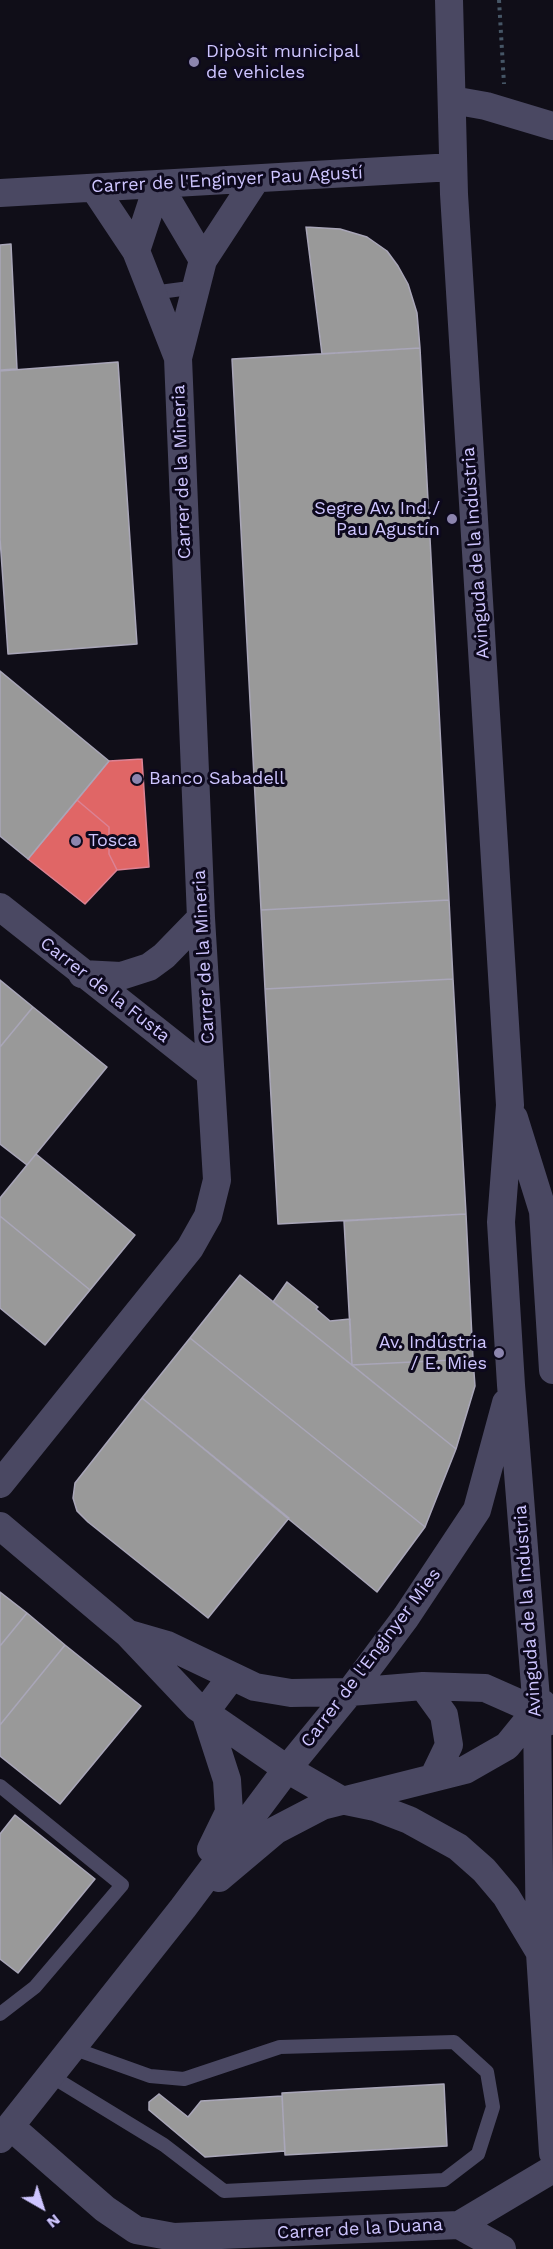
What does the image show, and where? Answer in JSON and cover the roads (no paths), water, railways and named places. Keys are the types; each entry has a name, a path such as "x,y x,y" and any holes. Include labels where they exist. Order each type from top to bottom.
{"street":[{"name":"Avinguda de la Indústria","path":"449,0 453,167 510,1105 501,1222 511,1384 545,1720 540,1953 553,2153"},
{"path":"452,100 506,112 553,126"},
{"name":"Carrer de l'Enginyer Pau Agustí","path":"0,193 453,167"},
{"name":"Carrer de la Mineria","path":"0,1484 190,1248 208,1216 217,1180 201,918 178,358 203,260 256,179"},
{"path":"136,251 158,184"},
{"path":"158,184 203,260"},
{"name":"Carrer de la Mineria","path":"94,188 136,251 178,358"},
{"name":"Carrer de la Fusta","path":"0,907 210,1073"},
{"path":"82,974 121,976 149,967 164,956 201,918"},
{"name":"Avinguda de la Indústria","path":"510,1105 543,1211 553,1370"},
{"name":"Carrer de l'Enginyer Mies","path":"5,2133 183,1908 287,1769 350,1692 406,1617 477,1510 511,1384"},
{"path":"0,1526 128,1633 197,1707 287,1769 341,1800 375,1807 409,1820 458,1847 484,1870 506,1896 540,1953"},
{"path":"128,1633 167,1645 255,1687 291,1693 350,1692 423,1686 485,1688 545,1720"},
{"path":"205,1712 232,1676"},
{"path":"423,1686 444,1715 450,1745 434,1776"},
{"name":"Carrer de l'Enginyer Mies","path":"183,1908 276,1830 322,1806 465,1770 507,1746 545,1720 553,1686"},
{"path":"183,1908 229,1812 227,1780 205,1712"},
{"name":"Carrer de la Duana","path":"5,2133 136,2230 174,2237 459,2225 553,2169"},
{"name":"Carrer de la Duana","path":"459,2225 502,2249"}],"lane":[{"path":"152,293 197,287"},
{"path":"0,1786 122,1885 35,1987 0,2014"},
{"path":"51,2076 164,2145 224,2191 444,2180 478,2154 493,2107 487,2072 454,2042 280,2047 184,2079 150,2076 72,2048"}],"place":[{"name":"Dipòsit municipal de vehicles","path":"194,62"},
{"name":"Segre Av. Ind./ Pau Agustín","path":"452,519"},
{"name":"Banco Sabadell","path":"137,779"},
{"name":"Tosca","path":"76,841"},
{"name":"Av. Indústria / E. Mies","path":"499,1353"}]}
